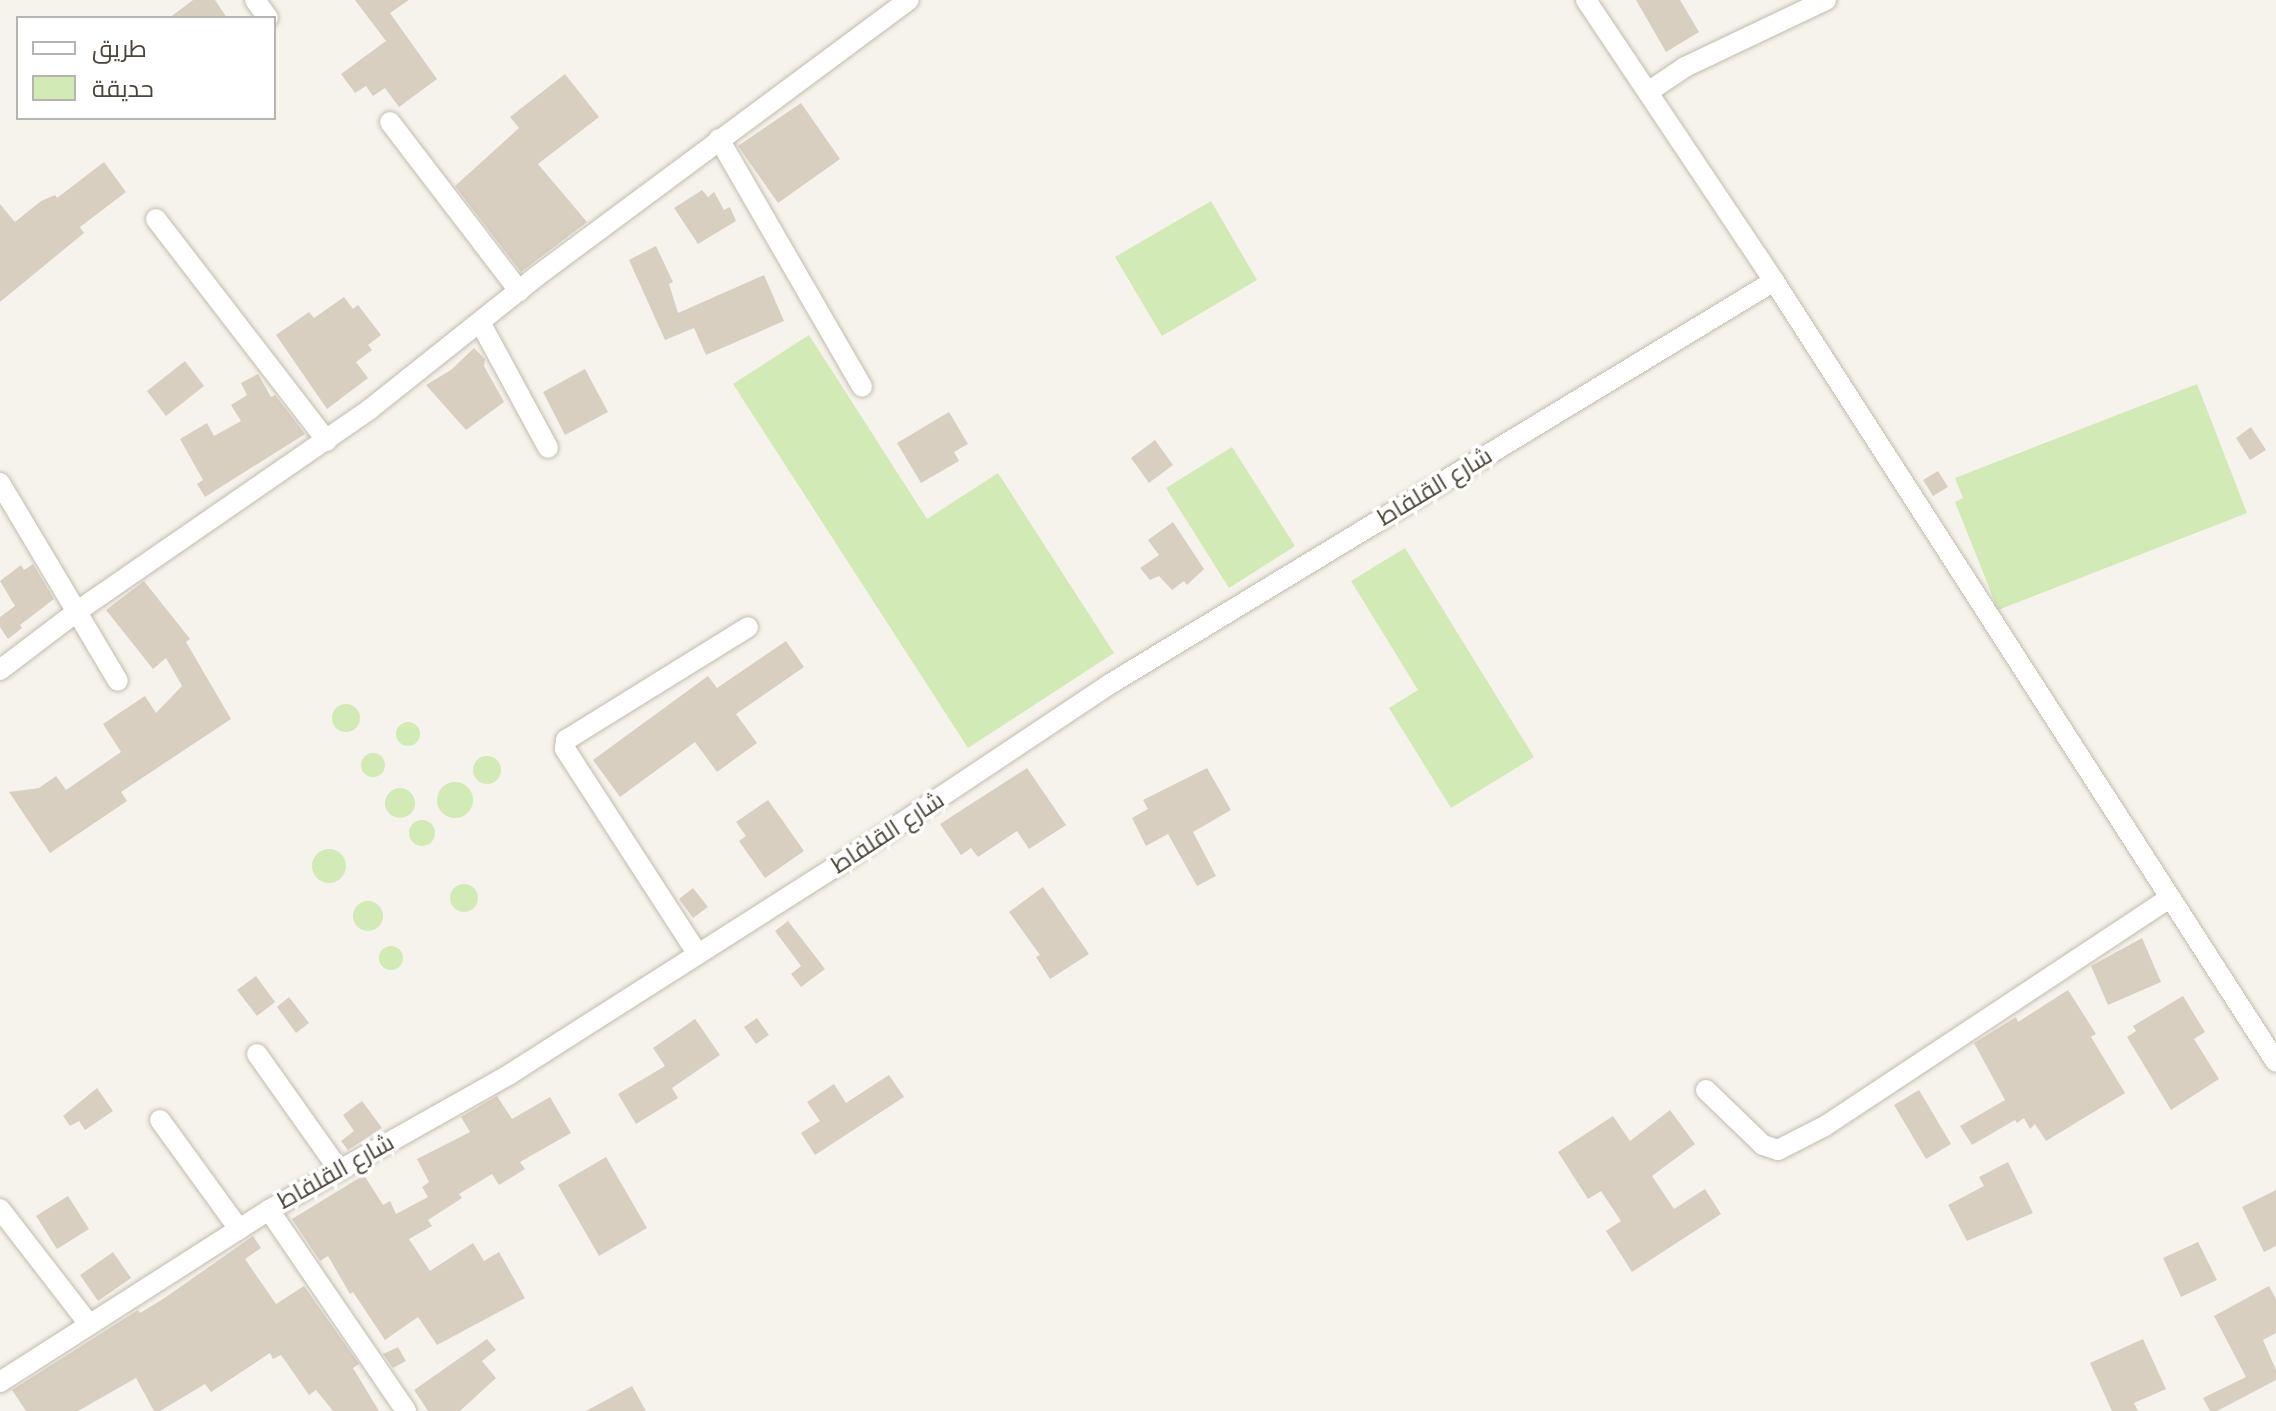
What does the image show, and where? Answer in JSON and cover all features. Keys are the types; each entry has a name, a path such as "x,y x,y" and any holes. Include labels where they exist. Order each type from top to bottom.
{"street":[{"path":"0,670 79,610 327,441 719,139 909,0"},
{"path":"1586,0 1774,281 2276,1062"},
{"path":"1648,92 1685,67 1826,0"},
{"path":"390,122 519,291"},
{"path":"719,139 862,387"},
{"path":"156,219 327,441"},
{"name":"شارع القلفاط","path":"0,1382 269,1210 510,1074 972,778 1110,684 1774,281"},
{"path":"480,322 548,448"},
{"path":"0,483 79,610 118,681"},
{"path":"697,953 565,749 566,740 748,627"},
{"path":"1706,1090 1763,1145 1778,1150 1825,1126 2170,898"},
{"path":"257,1054 339,1170"},
{"path":"160,1120 239,1229"},
{"path":"0,1209 89,1324"},
{"path":"269,1210 406,1411"}],"green space":[{"path":"1211,201 1257,280 1162,336 1115,257"},
{"path":"809,335 927,519 998,473 1114,653 968,748 733,384"},
{"path":"2197,384 2247,513 1998,610 1955,502 1963,498 1955,478"},
{"path":"1232,447 1295,546 1229,588 1166,488"},
{"path":"1405,548 1534,757 1451,808 1389,708 1418,690 1351,581"},
{"path":"346,704 356,708 360,718 356,728 346,732 336,728 332,718 336,708"},
{"path":"408,722 416,726 420,734 416,742 408,746 400,742 396,734 400,726"},
{"path":"373,753 382,756 385,765 382,774 373,777 364,774 361,765 364,756"},
{"path":"487,756 497,760 501,770 497,780 487,784 477,780 473,770 477,760"},
{"path":"455,782 467,788 473,800 467,812 455,818 443,812 437,800 443,788"},
{"path":"400,788 411,792 415,803 411,814 400,818 389,814 385,803 389,792"},
{"path":"422,820 432,823 435,833 432,843 422,846 412,843 409,833 412,823"},
{"path":"329,849 341,854 346,866 341,878 329,883 317,878 312,866 317,854"},
{"path":"464,884 474,888 478,898 474,908 464,912 454,908 450,898 454,888"},
{"path":"368,901 374,902 382,910 382,922 374,930 368,931 362,930 354,922 353,916 354,910 362,902"},
{"path":"391,946 400,949 403,958 400,967 391,970 382,967 379,958 382,949"}],"building":[{"path":"193,0 215,0 226,16 172,16"},
{"path":"355,0 409,0 390,13 437,79 399,107 385,88 373,96 366,86 355,93 341,74 386,41"},
{"path":"1636,0 1680,0 1699,32 1666,52"},
{"path":"565,74 599,117 538,164 587,222 521,272 455,186 519,128 510,117"},
{"path":"801,103 840,159 778,203 738,146"},
{"path":"104,162 126,192 80,227 84,233 0,302 0,204 15,222 41,201 55,195 57,198"},
{"path":"702,190 708,197 714,192 724,210 730,207 736,221 698,244 674,208"},
{"path":"656,246 673,282 669,284 678,313 764,275 784,321 706,355 694,328 665,340 629,260"},
{"path":"344,297 353,309 358,305 381,335 368,345 372,350 356,362 368,378 327,409 276,335 309,312 314,318"},
{"path":"474,348 485,359 484,366 504,402 466,430 426,385 451,370"},
{"path":"185,361 204,386 166,416 147,391"},
{"path":"585,369 608,412 565,435 543,392"},
{"path":"258,374 271,397 275,395 305,434 205,497 197,484 203,480 180,439 207,423 214,436 241,421 231,405 247,395 241,383"},
{"path":"949,412 968,444 954,452 959,461 921,483 897,443"},
{"path":"2251,427 2266,450 2250,460 2236,438"},
{"path":"1155,440 1173,465 1149,483 1131,458"},
{"path":"1938,471 1948,487 1933,496 1923,480"},
{"path":"1173,522 1204,569 1187,585 1184,581 1172,590 1159,576 1150,580 1140,568 1159,555 1148,540"},
{"path":"33,564 54,599 20,625 22,628 8,639 0,627 0,617 15,606 0,581 21,565 24,570"},
{"path":"144,581 190,639 186,642 231,719 121,792 127,801 50,853 9,792 39,788 56,776 66,790 121,752 103,724 145,696 156,713 182,686 166,658 153,669 106,610"},
{"path":"786,641 804,667 736,714 757,743 717,772 695,742 620,797 593,760 708,676 717,688"},
{"path":"1027,768 1066,825 1029,849 1017,831 978,857 971,848 961,855 940,824"},
{"path":"1207,768 1231,810 1193,832 1216,876 1197,886 1168,834 1146,846 1132,818 1148,809 1143,800"},
{"path":"768,800 804,851 765,878 739,841 746,836 736,822"},
{"path":"1043,887 1089,954 1050,979 1036,957 1040,955 1009,912"},
{"path":"693,888 708,907 693,918 679,899"},
{"path":"788,921 825,969 801,987 791,974 801,966 775,931"},
{"path":"2142,938 2161,982 2108,1005 2091,966"},
{"path":"256,976 275,1002 257,1016 237,990"},
{"path":"2068,990 2096,1034 2091,1037 2125,1093 2046,1141 2035,1124 2030,1129 2024,1118 1972,1145 1960,1126 2005,1100 1974,1043 2016,1017 2018,1022"},
{"path":"2183,996 2205,1032 2194,1039 2219,1079 2171,1110 2127,1037 2136,1031 2133,1026"},
{"path":"289,997 309,1023 296,1033 277,1007"},
{"path":"757,1018 769,1035 756,1044 744,1027"},
{"path":"695,1019 720,1055 672,1088 678,1098 636,1124 618,1094 665,1066 653,1048"},
{"path":"889,1075 904,1097 815,1155 801,1133 820,1121 807,1102 834,1084 846,1103"},
{"path":"97,1088 113,1111 85,1130 79,1121 70,1126 63,1116"},
{"path":"1919,1090 1951,1144 1926,1159 1894,1105"},
{"path":"497,1096 512,1119 550,1097 571,1133 520,1162 525,1169 499,1185 492,1174 459,1194 462,1198 428,1220 432,1226 409,1239 430,1271 473,1243 484,1261 499,1252 525,1298 437,1345 418,1317 385,1340 353,1292 350,1294 328,1256 320,1261 292,1219 364,1175 383,1205 390,1201 396,1214 428,1197 422,1187 429,1182 417,1159 470,1132 461,1117"},
{"path":"362,1101 382,1128 348,1150 341,1141 354,1131 343,1115"},
{"path":"1670,1110 1695,1144 1652,1176 1674,1209 1705,1189 1721,1214 1632,1272 1606,1231 1621,1221 1601,1191 1588,1199 1558,1152 1613,1116 1630,1141"},
{"path":"606,1157 647,1228 599,1256 558,1185"},
{"path":"2008,1162 2033,1213 1967,1241 1948,1205 1984,1186 1979,1177"},
{"path":"2276,1190 2276,1246 2264,1252 2242,1207"},
{"path":"68,1196 89,1229 57,1249 36,1216"},
{"path":"253,1236 261,1248 245,1259 276,1304 304,1286 359,1364 353,1368 379,1411 333,1411 316,1390 309,1395 281,1355 273,1359 270,1353 211,1392 205,1384 160,1411 154,1411 136,1378 78,1411 26,1411 12,1390 138,1310 140,1313 163,1299"},
{"path":"2198,1242 2217,1280 2181,1297 2163,1258"},
{"path":"113,1252 131,1278 98,1301 80,1275"},
{"path":"2269,1286 2276,1299 2276,1333 2263,1340 2276,1370 2276,1380 2217,1411 2210,1411 2203,1398 2246,1377 2214,1316"},
{"path":"487,1339 496,1350 482,1361 496,1378 460,1411 428,1411 414,1390"},
{"path":"2143,1339 2166,1389 2134,1403 2138,1411 2112,1411 2090,1363"},
{"path":"398,1347 406,1361 393,1368 383,1354"},
{"path":"632,1386 646,1411 586,1411"}]}
